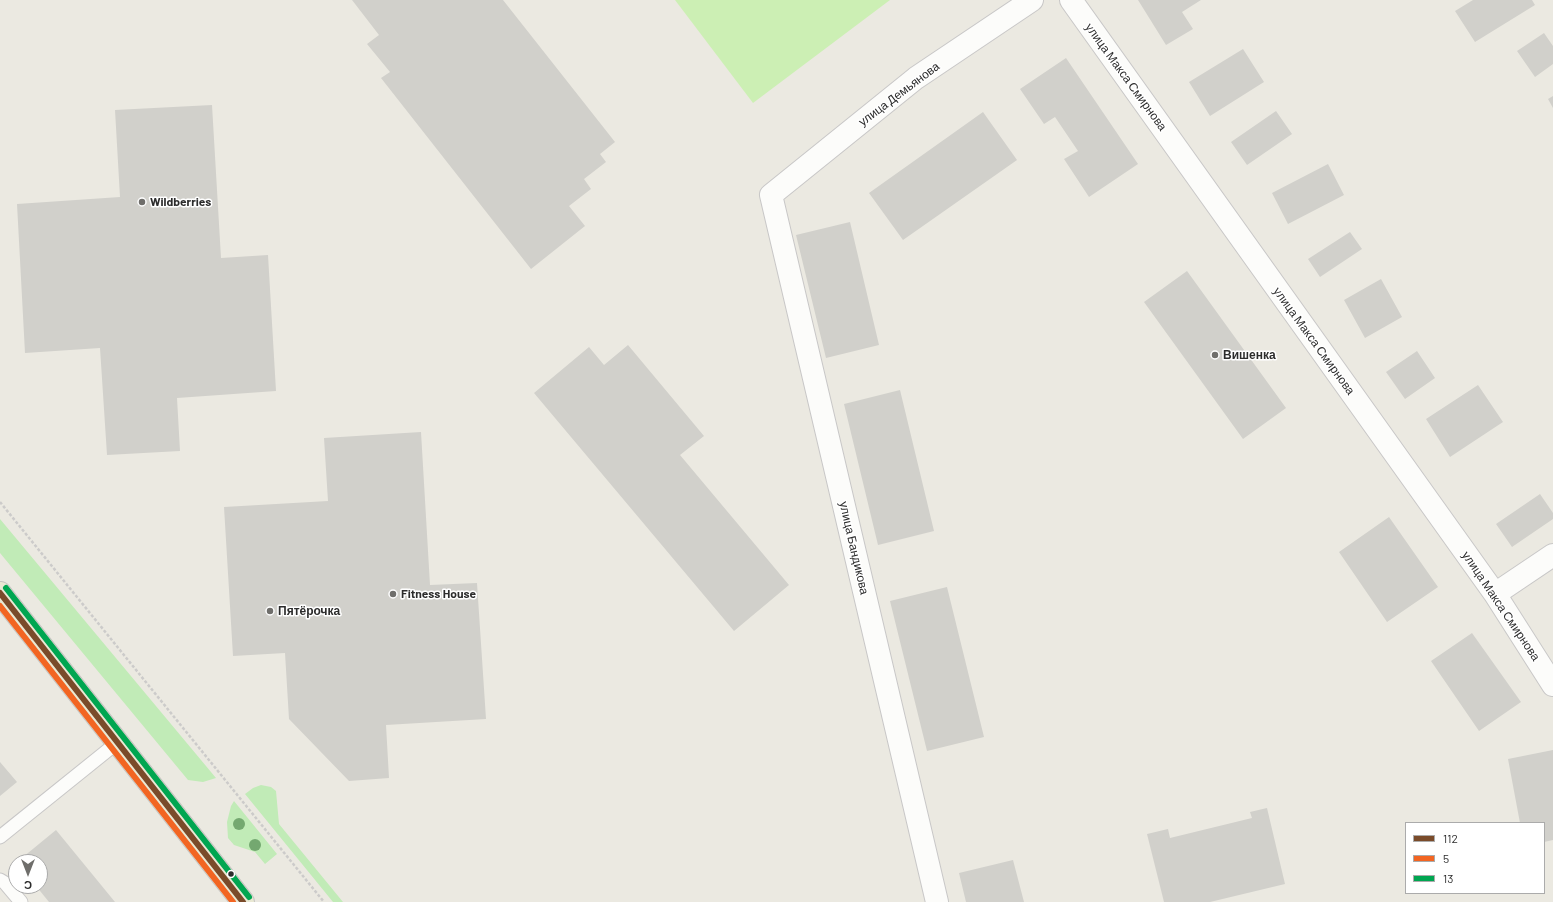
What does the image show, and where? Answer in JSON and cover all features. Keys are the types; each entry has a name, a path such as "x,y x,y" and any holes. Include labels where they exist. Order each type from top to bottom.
{"main road":[{"path":"0,593 243,902"}],"street":[{"name":"улица Демьянова","path":"771,195 916,78 1032,0"},
{"name":"улица Макса Смирнова","path":"1071,0 1495,594 1553,685"},
{"name":"улица Бандикова","path":"771,195 937,902"},
{"path":"1495,594 1553,555"}],"lane":[{"path":"0,837 118,742"},
{"path":"0,880 5,883 21,902"}],"path":[{"path":"0,502 324,902"}],"green space":[{"path":"675,0 890,0 753,103"},
{"path":"0,519 216,778 203,782 188,780 0,553"},
{"path":"261,785 271,787 276,791 279,824 343,902 333,902 245,794 253,788"},
{"path":"234,801 277,854 265,864 255,852 234,845 228,838 227,822 231,806"}],"building":[{"path":"352,0 503,0 615,142 600,154 606,162 584,179 591,189 569,206 585,226 531,269 381,78 390,72 367,44 379,35"},
{"path":"1138,0 1201,0 1182,12 1193,29 1166,45"},
{"path":"1473,0 1532,0 1535,5 1475,42 1455,11"},
{"path":"1544,33 1553,46 1553,64 1535,77 1517,51"},
{"path":"1243,49 1264,82 1210,116 1189,82"},
{"path":"1066,58 1138,164 1089,197 1064,159 1078,151 1055,117 1044,124 1020,89"},
{"path":"1553,96 1553,108 1548,99"},
{"path":"212,105 221,258 268,255 276,391 177,398 180,451 107,455 100,348 25,353 17,204 120,197 115,110"},
{"path":"1276,111 1292,134 1247,165 1231,142"},
{"path":"983,112 1017,160 903,240 869,193"},
{"path":"1328,164 1344,195 1288,224 1272,193"},
{"path":"850,222 879,345 826,358 796,235"},
{"path":"1350,232 1362,249 1320,277 1308,259"},
{"name":"Вишенка","path":"1187,271 1286,408 1243,439 1144,302"},
{"path":"1381,279 1402,317 1365,338 1344,300"},
{"path":"628,345 704,436 680,455 789,585 734,631 534,393 589,347 604,365"},
{"path":"1417,351 1435,378 1405,399 1386,372"},
{"path":"1478,385 1503,422 1450,457 1426,419"},
{"path":"900,390 934,531 878,545 844,404"},
{"path":"421,432 430,585 477,583 486,719 386,725 389,778 349,781 289,719 285,653 233,656 224,507 328,501 324,438"},
{"path":"1540,494 1553,513 1553,519 1512,547 1496,524"},
{"path":"1389,517 1438,587 1387,622 1339,552"},
{"path":"947,587 984,737 927,751 890,601"},
{"path":"1472,633 1521,702 1479,731 1431,661"},
{"path":"1553,750 1553,840 1545,842 1545,822 1520,822 1508,759"},
{"path":"0,762 17,782 0,796"},
{"path":"1267,808 1285,884 1210,902 1164,902 1147,834 1168,829 1170,838 1252,818 1250,812"},
{"path":"56,830 115,902 49,902 42,894 48,894 48,854 27,854"},
{"path":"1013,860 1024,902 966,902 959,873"}],"transit line":[{"name":"13","path":"6,588 249,897"},
{"name":"112","path":"0,593 243,902"},
{"name":"5","path":"0,606 233,902"}],"place":[{"name":"Wildberries","path":"142,202"},
{"name":"Вишенка","path":"1215,355"},
{"name":"Fitness House","path":"393,594"},
{"name":"Пятёрочка","path":"270,611"}]}
